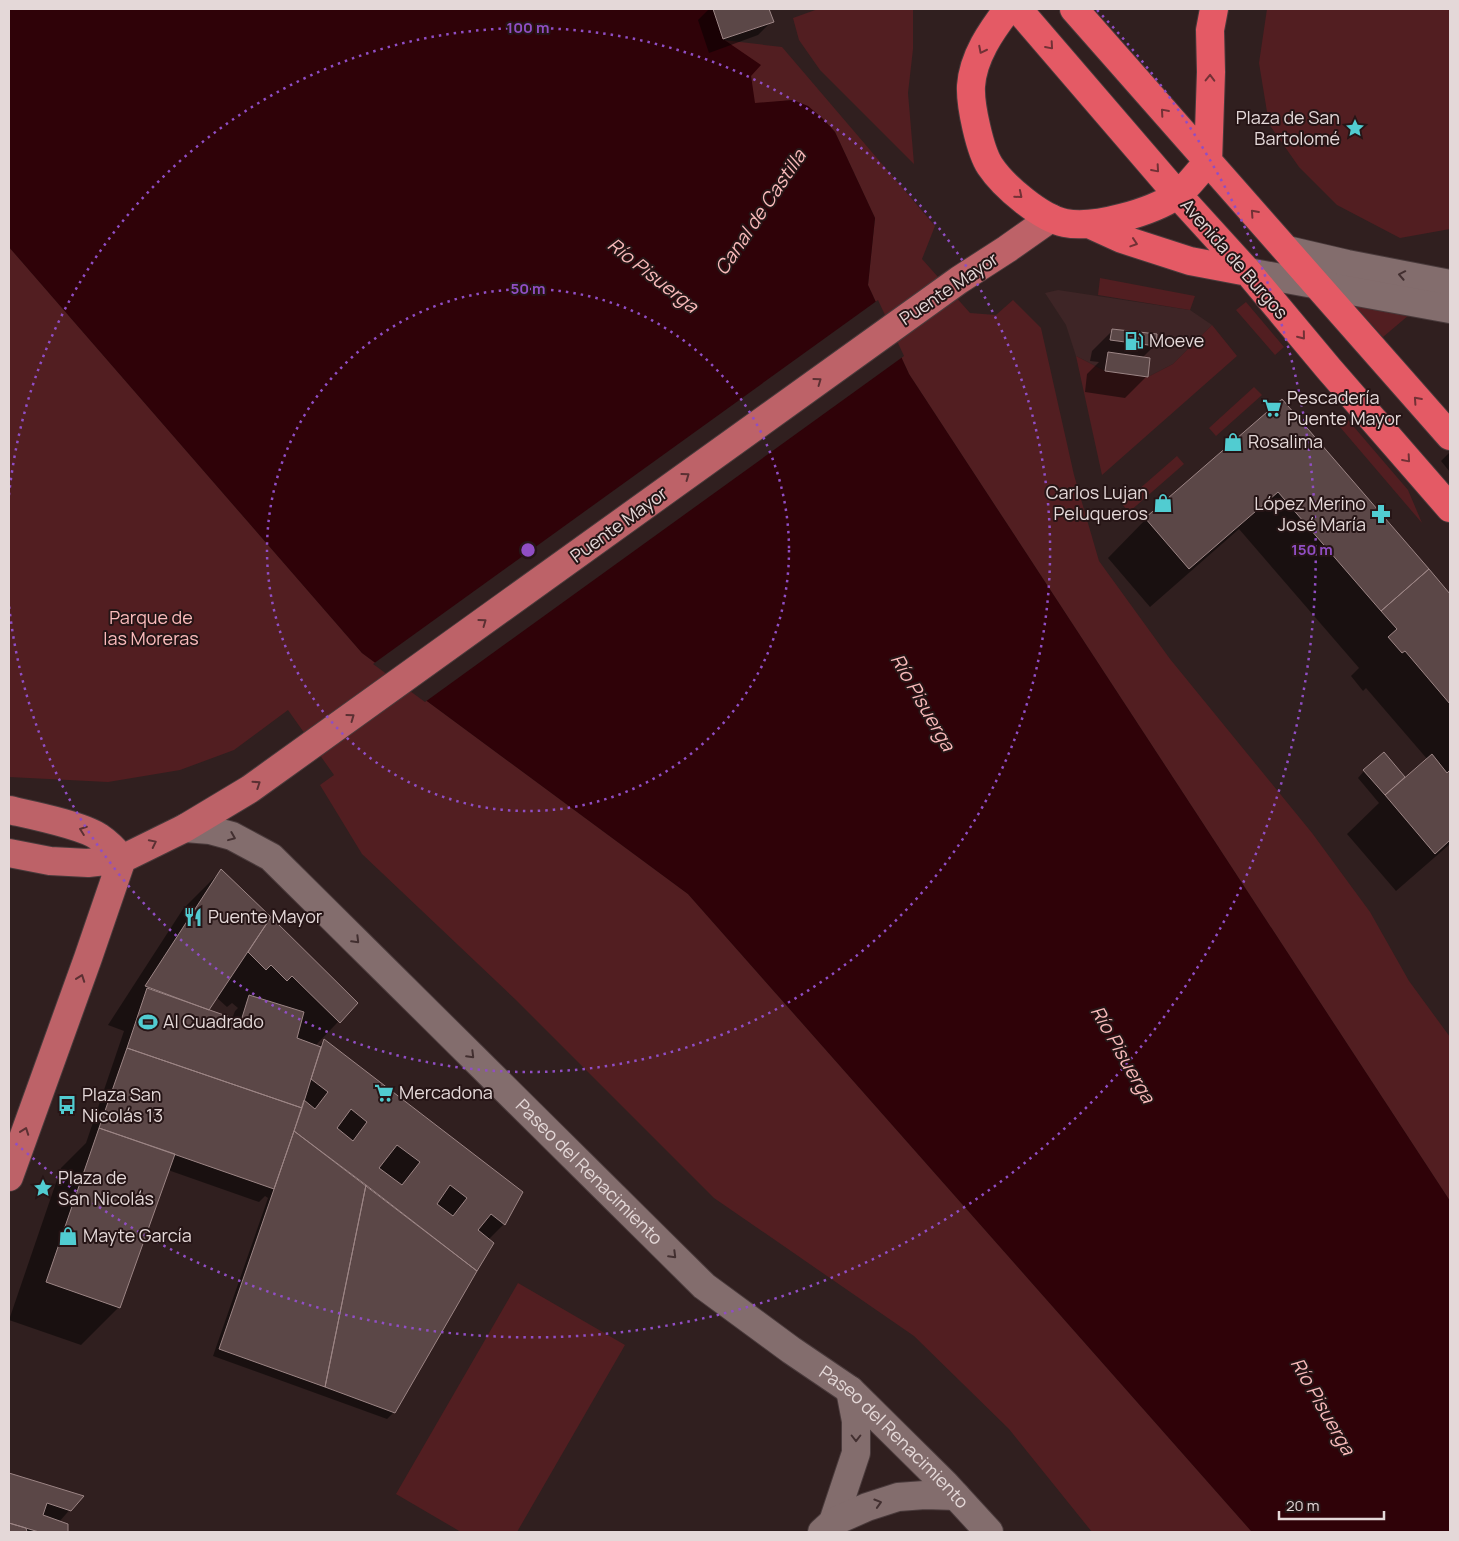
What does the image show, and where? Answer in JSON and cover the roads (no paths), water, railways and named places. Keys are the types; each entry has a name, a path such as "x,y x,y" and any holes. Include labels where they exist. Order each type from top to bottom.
{"highway":[{"path":"1008,9 993,29 978,57 971,86 976,129 990,166 1011,189 1036,210 1051,218 1065,223 1089,224 1147,209 1177,194 1208,162 1211,72 1210,30 1214,9"},
{"name":"Avenida de Burgos","path":"1018,9 1177,194 1248,272 1329,369 1450,508"},
{"path":"1074,9 1450,436"},
{"path":"1089,224 1122,239 1190,261 1248,272"}],"main road":[{"name":"Puente Mayor","path":"185,828 250,789 959,280 1051,218"},
{"path":"9,810 98,835 112,846 122,859"},
{"path":"9,853 50,861 88,863 122,859 185,828"},
{"path":"9,1176 122,859"}],"street":[{"path":"1287,250 1450,284"},
{"path":"1248,272 1450,309"},
{"name":"Paseo del Renacimiento","path":"185,828 210,830 232,836 271,857 704,1286 791,1350 850,1390 910,1448 989,1532"},
{"path":"828,1527 856,1452 856,1421 850,1390"},
{"path":"828,1527 867,1506 898,1497 925,1495 956,1496"}],"water":[{"path":"9,9 713,9 723,39 761,65 751,76 755,103 793,100 808,106 822,118 835,132 875,218 868,285 909,374 1450,1201 1450,1532 1252,1532 688,894 362,653 9,247"}],"place":[{"name":"Plaza de San Bartolomé","path":"1355,128"},
{"name":"Moeve","path":"1134,341"},
{"name":"Pescadería Puente Mayor","path":"1272,408"},
{"name":"Rosalima","path":"1233,442"},
{"name":"Carlos Lujan Peluqueros","path":"1163,503"},
{"name":"López Merino José María","path":"1381,514"},
{"name":"Puente Mayor","path":"193,917"},
{"name":"Al Cuadrado","path":"148,1022"},
{"name":"Mercadona","path":"384,1093"},
{"name":"Plaza San Nicolás 13","path":"67,1105"},
{"name":"Plaza de San Nicolás","path":"43,1188"},
{"name":"Mayte García","path":"68,1236"}],"water label":[{"name":"Canal de Castilla","path":"760,212"},
{"name":"Río Pisuerga","path":"653,275"},
{"name":"Río Pisuerga","path":"923,702"},
{"name":"Río Pisuerga","path":"1123,1054"},
{"name":"Río Pisuerga","path":"1323,1406"}],"park label":[{"name":"Parque de las Moreras","path":"151,628"}]}
